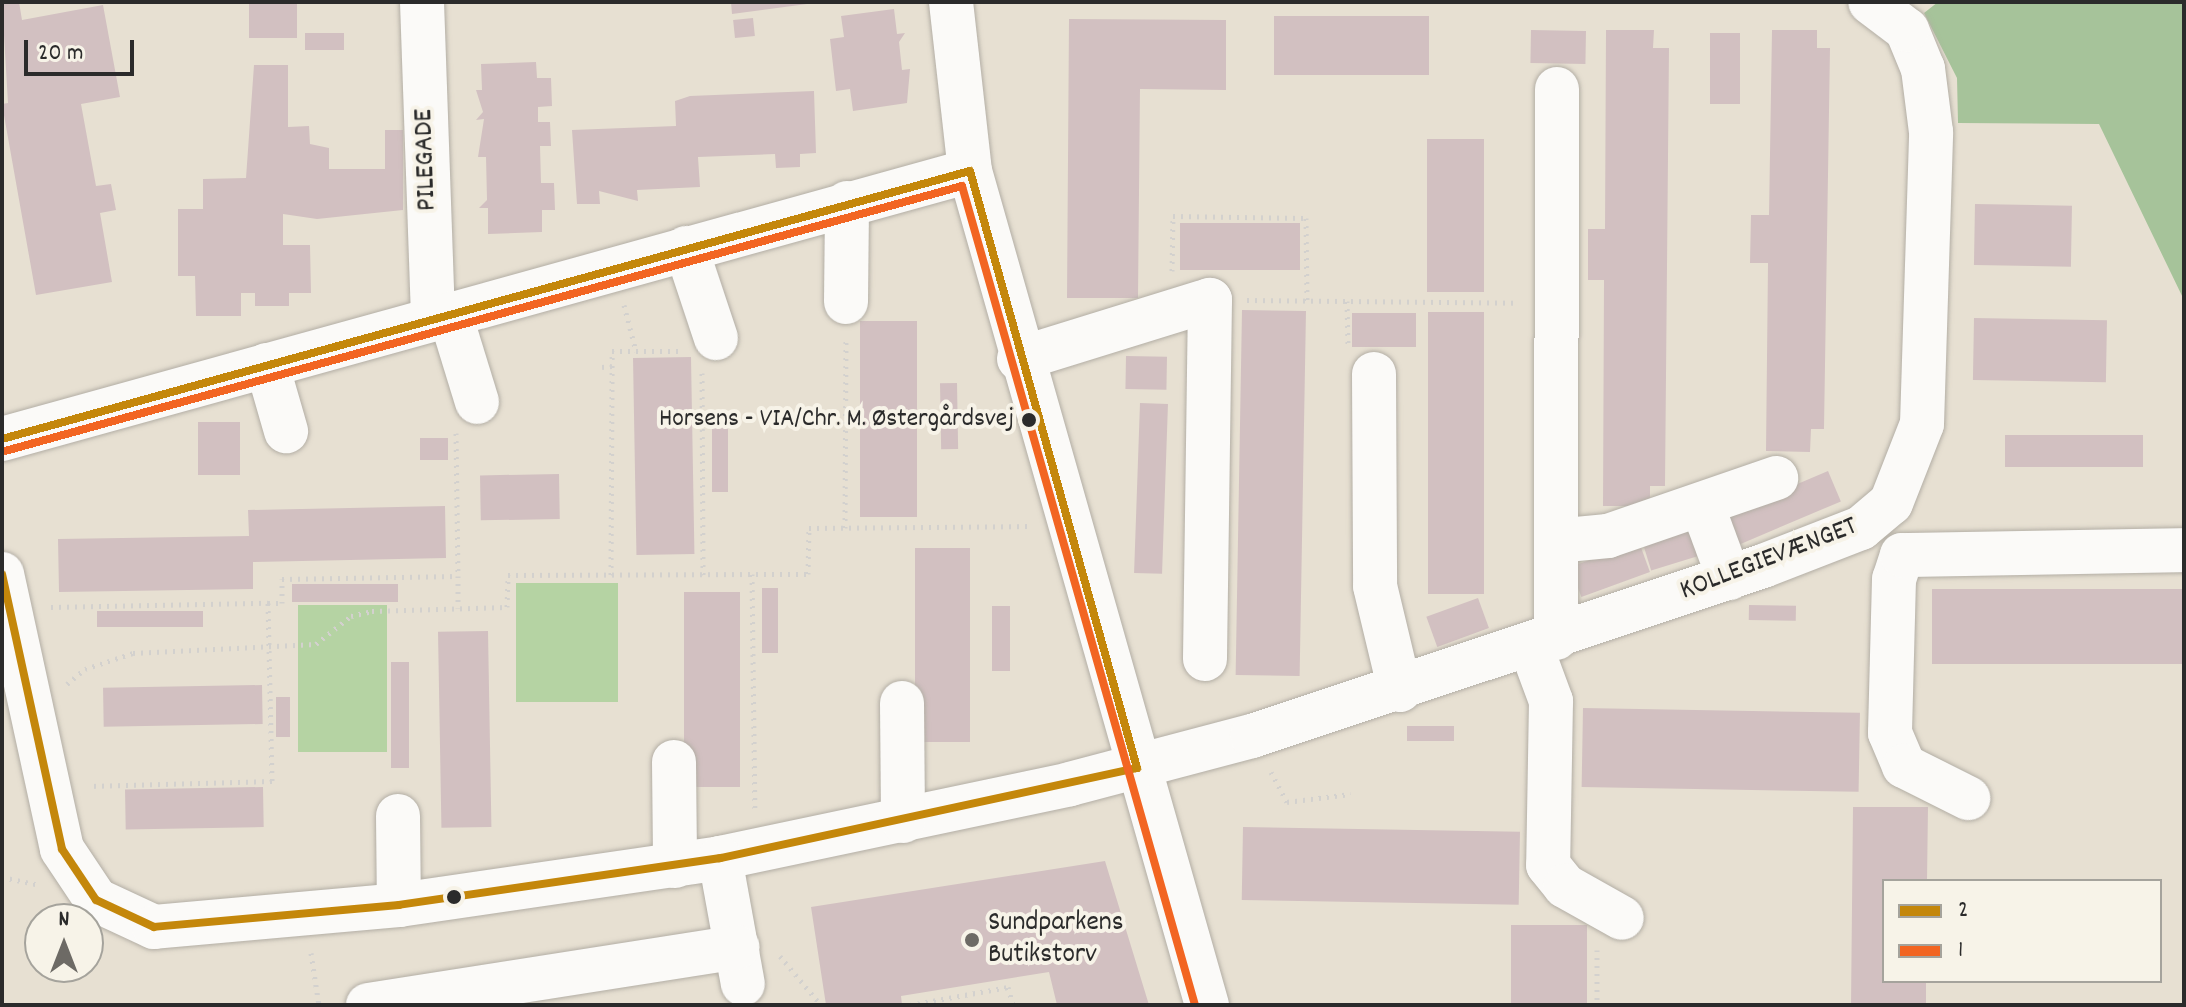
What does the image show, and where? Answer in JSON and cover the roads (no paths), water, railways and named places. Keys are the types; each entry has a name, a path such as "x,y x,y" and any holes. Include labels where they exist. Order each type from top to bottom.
{"street":[{"name":"PILEGADE","path":"422,2 441,316 466,410"},
{"path":"951,2 970,171 1019,359 1207,1005"},
{"name":"KOLLEGIEVÆNGET","path":"6,591 62,849 96,900 154,927 306,916 399,905 738,855 1137,768 1400,690 1729,578 1872,519 1891,503 1922,424 1931,132 1923,69 1907,30 1870,2"},
{"path":"1557,89 1556,541 1544,643 1551,701 1548,865 1565,886 1622,918"},
{"path":"2,439 970,171"},
{"path":"846,302 847,203"},
{"path":"686,248 702,351"},
{"path":"1019,359 1191,306 1205,659"},
{"path":"267,365 286,431"},
{"path":"1374,374 1375,586 1400,690"},
{"path":"1556,541 1608,536 1776,478"},
{"path":"1702,505 1729,578"},
{"path":"1872,519 1902,555"},
{"path":"1902,555 2184,550"},
{"path":"1902,555 1894,579 1890,733 1904,766 1968,798"},
{"path":"902,703 903,821"},
{"path":"674,762 675,866"},
{"path":"398,816 399,905"},
{"path":"368,1005 740,966 738,855"}],"place":[{"name":"Horsens - VIA/Chr. M. Østergårdsvej","path":"1029,420"},
{"name":"Sundparkens Butikstorv","path":"972,940"}]}
